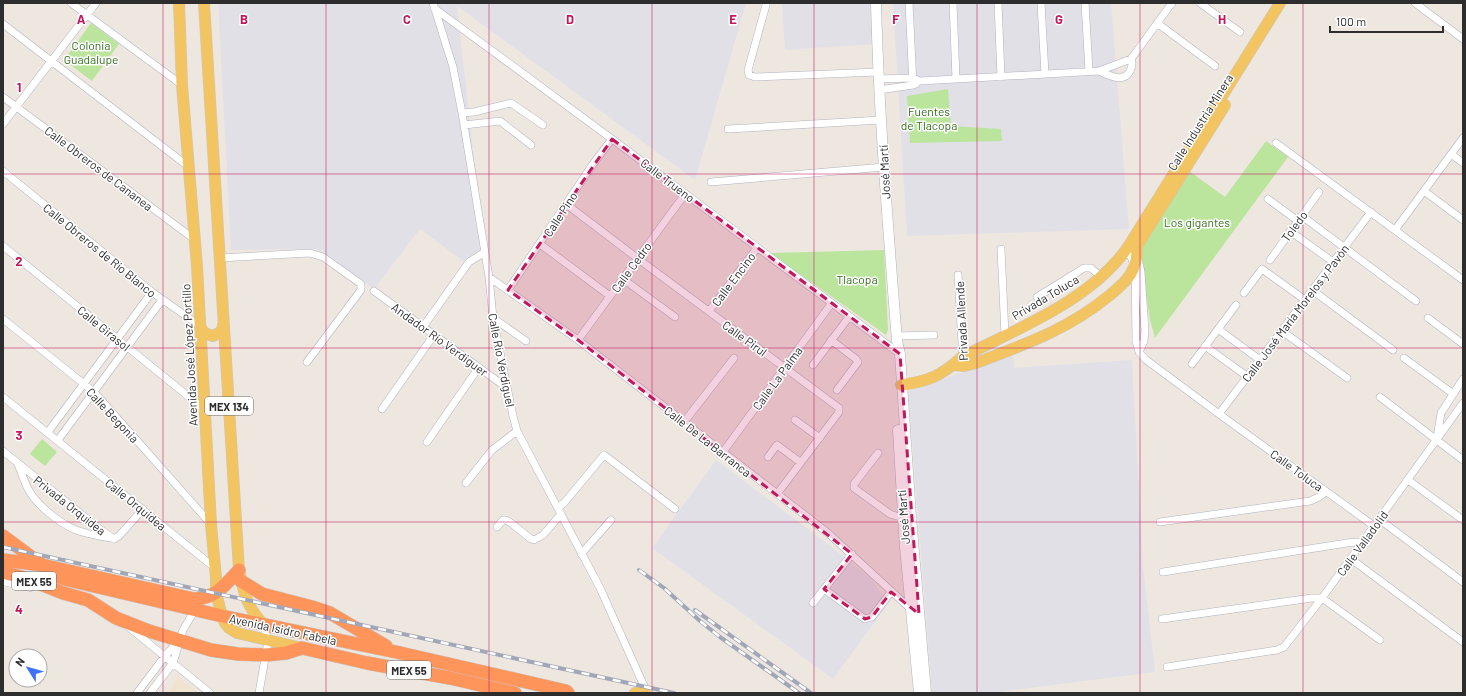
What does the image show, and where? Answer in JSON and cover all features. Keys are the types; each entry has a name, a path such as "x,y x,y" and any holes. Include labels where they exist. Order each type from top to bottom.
{"highway":[{"name":"Avenida Isidro Fabela","path":"3,536 42,566 64,579 195,610 396,652 570,692"},
{"path":"3,560 42,566 194,599 203,598 216,593 240,575 262,594 330,613 396,652"},
{"name":"Avenida Isidro Fabela","path":"3,572 28,578 63,593 88,600 116,618 149,632 220,652 266,655 286,653 302,648 367,663 450,678 515,693"}],"main road":[{"name":"MEX 134","path":"204,3 223,325 240,575 246,600 253,613 263,624"},
{"name":"José Martí","path":"876,3 881,120 889,250 901,385 907,516"},
{"name":"Calle Industria Minera","path":"1128,248 1280,3"},
{"name":"Calle Industria Minera","path":"1137,255 1138,246 1288,3"},
{"name":"Avenida José López Portillo","path":"176,5 197,266 210,524 216,573 216,593 222,616 229,628 237,633 302,648"},
{"name":"Privada Toluca","path":"901,385 926,380 960,363 1005,336 1052,311 1101,277 1128,248"},
{"name":"Privada Toluca","path":"960,363 1032,342 1068,325 1098,305 1120,286 1135,267 1137,255"},
{"path":"200,326 204,333 213,336 222,331 223,325"},
{"name":"José Martí","path":"897,345 919,693"},
{"name":"MEX 55","path":"3,580 63,593"},
{"name":"José Martí","path":"915,612 926,693"}],"street":[{"path":"71,3 182,85"},
{"path":"3,124 96,3"},
{"path":"909,3 915,82"},
{"path":"953,3 956,79"},
{"path":"998,3 1001,77"},
{"path":"1041,3 1045,74"},
{"path":"1085,3 1089,71"},
{"path":"766,5 748,70 750,75 755,77 915,82 1099,71 1131,59 1172,3"},
{"path":"1200,3 1240,32"},
{"path":"1415,3 1463,39"},
{"name":"Calle Río Verdiguel","path":"433,6 454,67 489,277 493,318 517,431 610,610 644,686 642,693"},
{"name":"Calle Trueno","path":"433,6 831,304 849,317 897,345"},
{"path":"1157,23 1215,66"},
{"path":"3,24 188,167"},
{"path":"1099,71 1116,78 1124,77 1131,69 1131,59"},
{"name":"Calle Obreros de Cananea","path":"3,97 194,239"},
{"path":"462,113 511,104 543,124"},
{"path":"464,125 500,120 531,145"},
{"path":"728,129 881,120"},
{"path":"1395,230 1463,138"},
{"name":"Calle Pino","path":"508,290 593,164 612,139"},
{"path":"1276,144 1463,280"},
{"path":"1451,154 1463,163"},
{"path":"711,182 884,167"},
{"name":"Calle Obreros de Río Blanco","path":"3,171 162,300 200,326"},
{"path":"1424,191 1463,220"},
{"name":"Toledo","path":"1270,260 1319,192"},
{"name":"Calle Cedro","path":"578,340 685,194"},
{"path":"1268,199 1345,247 1416,301"},
{"name":"Calle Pirul","path":"566,204 839,408 839,412 777,494"},
{"name":"Calle José María Morelos y Pavón","path":"1219,414 1370,212"},
{"path":"1290,232 1333,262"},
{"path":"540,244 610,296"},
{"name":"Calle Girasol","path":"3,246 205,410"},
{"name":"Calle Encino","path":"709,311 757,248"},
{"path":"1128,248 1137,255 1141,272 1145,331 1144,341 1139,352 1150,363 1219,414"},
{"name":"Privada Toluca","path":"1128,248 1135,267 1135,333 1139,352"},
{"path":"1001,249 1005,336"},
{"path":"423,327 469,262 485,252"},
{"path":"220,258 310,253 316,254 361,284 362,290 307,362"},
{"path":"1037,298 1084,268 1091,268 1101,277"},
{"path":"1244,293 1262,269 1305,300"},
{"name":"Privada Allende","path":"958,275 960,363"},
{"name":"Calle De La Barranca","path":"489,277 578,340 828,533 915,612"},
{"path":"623,279 675,317"},
{"path":"1312,290 1393,350"},
{"name":"Andador Río Verdiguer","path":"374,291 507,388"},
{"path":"48,432 152,292"},
{"path":"3,397 58,440 162,300"},
{"name":"Calle La Palma","path":"723,452 831,304"},
{"path":"1192,364 1236,305"},
{"path":"813,365 849,317"},
{"path":"493,318 526,341"},
{"path":"1428,318 1463,344"},
{"name":"Calle Begonia","path":"3,319 94,392 210,524"},
{"path":"1218,329 1260,360"},
{"path":"1282,330 1347,378"},
{"path":"382,409 434,335"},
{"path":"897,345 934,335"},
{"path":"831,340 858,362 837,390"},
{"path":"1205,346 1248,377"},
{"path":"684,422 734,358"},
{"path":"1404,358 1452,393"},
{"path":"427,442 479,367"},
{"name":"Calle Valladolid","path":"1436,440 1441,413 1452,393 1463,379"},
{"path":"1380,398 1463,460"},
{"name":"Calle Valladolid","path":"1167,667 1276,650 1288,644 1463,403"},
{"name":"Calle Toluca","path":"1219,414 1374,526"},
{"path":"795,420 820,438"},
{"path":"466,483 492,450 517,431"},
{"name":"Calle Orquidea","path":"58,440 216,573"},
{"path":"768,456 776,445 778,445 800,462"},
{"name":"Privada Orquídea","path":"3,451 114,539"},
{"path":"878,453 854,484 854,488 887,512 896,516 907,516"},
{"path":"497,527 503,520 508,520 531,539 534,540 543,535 564,503 604,455 675,510"},
{"name":"Privada Orquídea","path":"18,463 27,488 37,502 44,508 76,530 114,539"},
{"path":"1408,480 1463,520"},
{"path":"1160,522 1310,501 1326,492"},
{"path":"114,539 119,536 143,510"},
{"path":"1380,519 1463,582"},
{"path":"581,554 611,520"},
{"path":"1163,572 1346,543 1362,543"},
{"path":"813,603 852,554"},
{"path":"1350,559 1463,642"},
{"path":"146,680 152,690 173,663 183,630 203,598 216,573"},
{"path":"824,589 865,619 872,617 892,592"},
{"path":"1162,619 1312,598 1322,598 1380,640"},
{"path":"116,618 210,693"},
{"name":"MEX 134","path":"263,624 268,641"},
{"path":"137,693 165,656 179,641"},
{"path":"259,693 268,641"}],"highlighted area":[{"path":"612,139 900,354 919,614 891,592 872,617 865,619 824,589 852,554 578,340 508,290"}],"shaded area":[{"path":"218,3 746,3 695,180 457,6 485,261 472,255 463,261 420,229 374,289 317,249 231,250"},
{"path":"782,3 875,3 876,44 785,50"},
{"path":"893,3 1111,3 1129,229 907,236"},
{"path":"1013,355 1014,368 1132,360 1143,566 1155,672 991,693 932,693 908,391"},
{"path":"716,460 832,547 872,580 888,604 833,679 652,548"},
{"path":"178,677 198,693 167,693"}],"green space":[{"name":"Colonia Guadalupe","path":"91,23 119,44 92,81 64,60"},
{"name":"Fuentes de Tlacopa","path":"948,89 951,126 1001,129 1002,141 910,143 907,96"},
{"name":"Los gigantes","path":"1266,141 1288,157 1155,338 1150,320 1139,247 1189,171 1225,197"},
{"name":"Tlacopa","path":"884,250 888,330 886,335 770,253"},
{"path":"42,439 57,452 45,466 30,454"}],"railway":[{"path":"3,547 674,693"},
{"path":"639,570 664,588 720,637 799,693"},
{"path":"695,610 811,693"}]}
